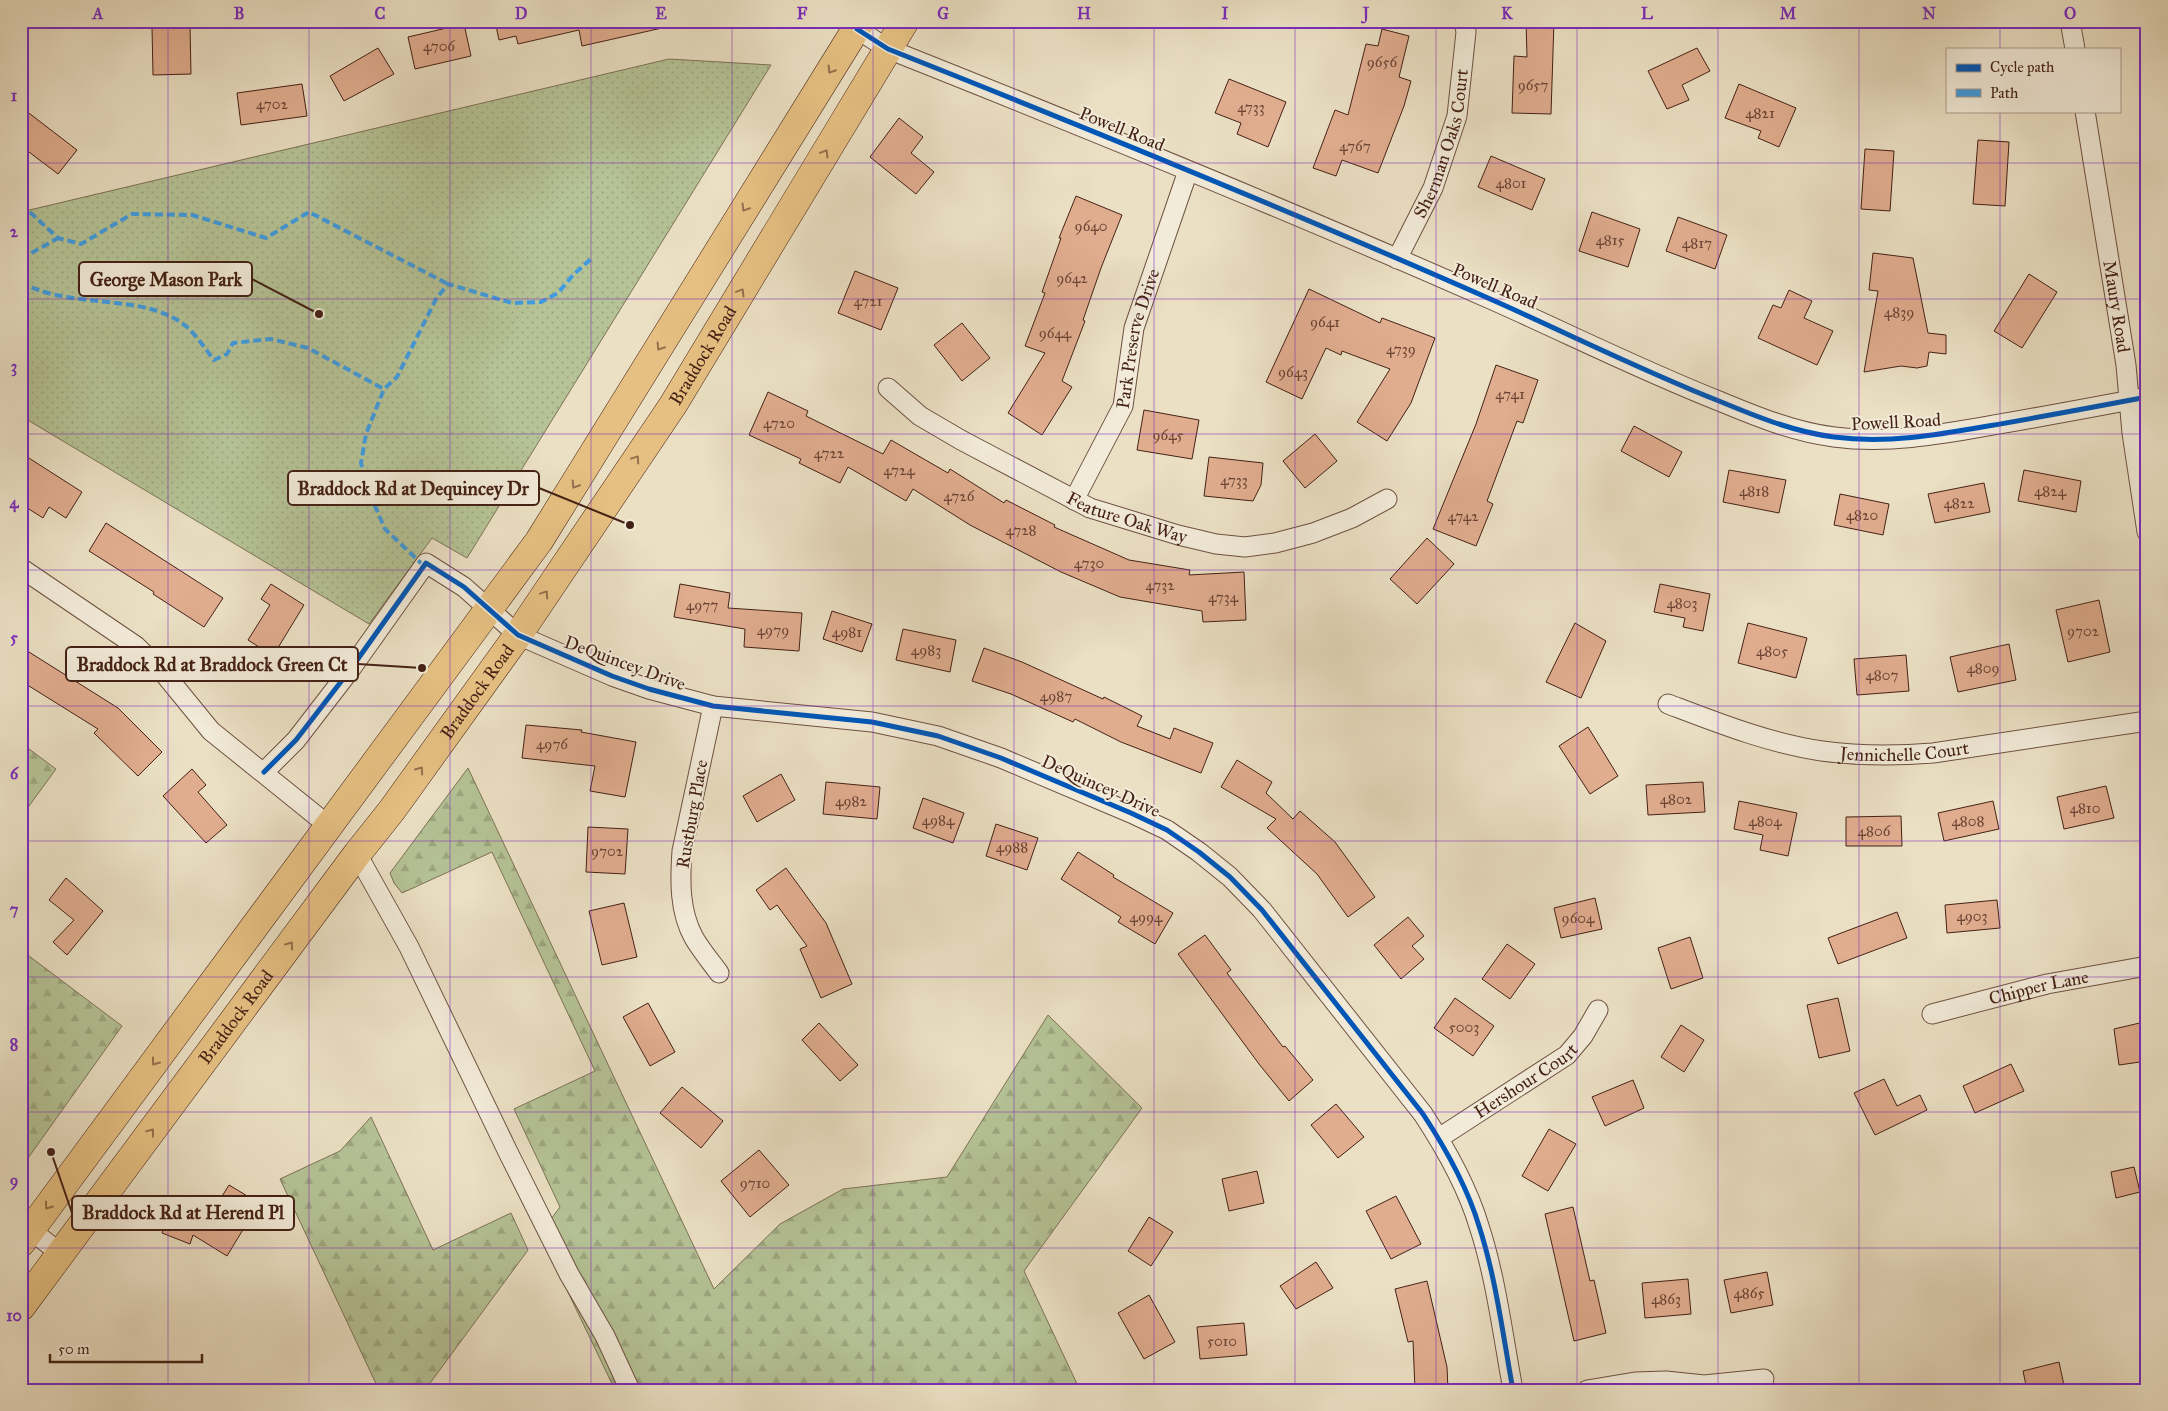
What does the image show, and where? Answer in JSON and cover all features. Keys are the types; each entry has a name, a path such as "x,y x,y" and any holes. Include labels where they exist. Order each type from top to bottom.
{"main road":[{"name":"Braddock Road","path":"21,1307 357,854 392,810 518,635 673,405 905,21"},
{"path":"24,1232 329,826 539,541 859,25"}],"street":[{"name":"Sherman Oaks Court","path":"1397,259 1433,188 1457,116 1466,32 1464,21"},
{"path":"2070,21 2075,48"},
{"name":"Powell Road","path":"859,25 888,49 1188,171 1397,259 1568,333 1700,394 1798,430 1833,437 1871,440 1924,436 2066,413 2138,398"},
{"name":"Maury Road","path":"2085,112 2126,365 2138,398 2132,433 2147,532"},
{"name":"Park Preserve Drive","path":"1074,500 1123,406 1134,328 1188,171"},
{"name":"Feature Oak Way","path":"888,388 920,416 961,440 1090,508 1178,535 1216,544 1245,547 1275,543 1313,533 1352,518 1387,498"},
{"name":"DeQuincey Drive","path":"264,772 296,740 350,670 426,563 464,588 518,635 612,676 678,698 713,706 872,722 938,736 1001,758 1167,830 1199,852 1230,878 1262,910 1423,1114 1439,1138 1467,1192 1480,1227 1513,1390"},
{"path":"21,568 136,646 162,671 211,731 329,826"},
{"name":"Jennichelle Court","path":"1668,704 1734,729 1782,743 1822,751 1857,754 1901,755 1933,753 2147,720"},
{"name":"Rustburg Place","path":"713,706 682,851 681,874 686,920 694,938 719,973"},
{"path":"357,854 409,947 508,1152 569,1274 605,1336 630,1390"},
{"name":"Chipper Lane","path":"1932,1014 2047,984 2147,966"},
{"name":"Hershour Court","path":"1439,1138 1566,1056 1583,1036 1598,1010"},
{"path":"24,1232 61,1254"},
{"path":"1587,1390 1635,1382 1704,1385 1764,1379"}],"green space":[{"path":"669,59 771,65 467,558 432,538 369,624 21,416 21,212"},
{"path":"21,743 56,769 21,817"},
{"path":"468,768 714,1289 780,1224 843,1189 947,1177 1048,1015 1142,1108 1024,1271 1078,1386 1089,1390 615,1390 540,1234 560,1207 514,1109 595,1071 492,852 402,893 394,883 390,873"},
{"path":"21,950 122,1026 21,1168"},
{"path":"371,1117 433,1250 511,1213 528,1250 425,1390 379,1390 280,1179 340,1151"}],"building":[{"path":"495,21 661,21 662,28 582,46 579,30 518,44 516,36 499,40"},
{"path":"1526,21 1554,21 1551,114 1512,113 1514,56 1527,57"},
{"path":"464,24 471,56 415,69 408,37"},
{"path":"190,26 191,74 153,75 152,27"},
{"path":"1382,29 1409,36 1399,77 1411,81 1404,106 1378,173 1342,160 1336,176 1313,168 1335,110 1348,115 1366,44 1378,46"},
{"path":"378,48 394,74 344,101 330,76"},
{"path":"1697,48 1710,71 1682,85 1689,100 1667,109 1648,71"},
{"path":"1229,79 1286,102 1268,147 1237,134 1241,123 1215,113"},
{"path":"302,84 307,116 241,125 237,93"},
{"path":"1739,84 1796,108 1779,147 1758,138 1761,131 1725,118"},
{"path":"21,107 77,150 58,174 21,146"},
{"path":"899,118 923,137 911,153 934,172 916,194 870,157"},
{"path":"1978,140 2009,142 2005,206 1973,204"},
{"path":"1865,149 1894,151 1890,211 1861,209"},
{"path":"1491,156 1545,179 1532,210 1478,187"},
{"path":"1076,196 1122,215 1101,268 1083,320 1085,321 1062,381 1072,387 1042,435 1008,413 1045,353 1025,346 1045,293 1042,292 1061,238 1059,238"},
{"path":"1592,212 1640,229 1628,267 1579,251"},
{"path":"1678,217 1727,235 1715,269 1666,251"},
{"path":"1873,253 1913,258 1928,333 1946,335 1946,354 1929,352 1927,366 1917,368 1901,366 1864,372 1878,291 1869,290"},
{"path":"855,271 898,288 881,330 838,313"},
{"path":"2029,274 2057,292 2022,348 1994,331"},
{"path":"1309,289 1380,323 1382,318 1435,338 1411,403 1387,441 1357,422 1390,369 1342,351 1341,355 1326,348 1302,399 1266,382"},
{"path":"1789,290 1812,301 1804,318 1833,331 1817,365 1758,338 1773,305 1781,308"},
{"path":"962,323 990,358 962,381 934,345"},
{"path":"1496,365 1538,380 1523,423 1517,421 1487,501 1493,504 1476,546 1433,529 1476,424"},
{"path":"768,392 808,411 806,416 883,454 891,440 948,473 950,469 1004,503 1006,500 1055,525 1054,527 1129,560 1190,570 1189,575 1244,572 1246,620 1203,622 1202,611 1120,597 1061,572 970,525 913,489 906,501 848,467 840,483 799,463 801,459 749,435"},
{"path":"1144,410 1199,420 1192,459 1137,450"},
{"path":"1634,426 1682,452 1669,477 1621,451"},
{"path":"1315,434 1337,461 1305,488 1283,461"},
{"path":"21,453 82,492 66,518 49,507 43,518 21,504"},
{"path":"1209,457 1263,463 1261,485 1253,501 1204,496"},
{"path":"1729,470 1786,480 1779,513 1723,502"},
{"path":"2024,470 2081,481 2076,512 2018,501"},
{"path":"1984,483 1990,512 1935,523 1928,494"},
{"path":"1840,494 1889,504 1883,535 1834,525"},
{"path":"106,523 223,598 204,627 153,594 154,592 89,551"},
{"path":"1427,538 1454,564 1417,604 1390,579"},
{"path":"271,584 304,605 273,656 248,640 270,605 261,599"},
{"path":"680,584 730,593 728,608 802,613 799,651 744,647 745,629 674,617"},
{"path":"1660,584 1710,594 1703,631 1683,627 1685,618 1654,612"},
{"path":"2099,600 2110,652 2068,662 2056,610"},
{"path":"832,611 872,624 862,652 823,639"},
{"path":"1575,623 1606,641 1581,698 1546,682"},
{"path":"1748,623 1807,638 1796,678 1738,663"},
{"path":"903,629 956,640 950,672 896,660"},
{"path":"2009,644 2016,680 1958,692 1950,657"},
{"path":"21,647 118,708 162,752 138,776 94,733 98,729 21,681"},
{"path":"984,648 1022,662 1103,699 1104,697 1142,716 1137,726 1170,739 1174,728 1213,743 1201,773 1121,742 1075,719 1073,722 1011,694 972,681"},
{"path":"1906,655 1909,691 1857,695 1854,659"},
{"path":"526,725 582,730 581,732 636,742 625,797 590,791 595,766 522,758"},
{"path":"1588,727 1618,776 1590,794 1559,746"},
{"path":"1237,760 1272,782 1266,793 1293,819 1300,811 1335,842 1375,897 1348,917 1317,874 1267,828 1276,819 1221,787"},
{"path":"192,769 206,785 198,792 227,825 206,843 163,796"},
{"path":"781,774 795,800 757,822 743,796"},
{"path":"826,782 880,787 877,819 823,814"},
{"path":"1703,782 1705,812 1648,815 1646,785"},
{"path":"2106,786 2114,818 2064,829 2057,797"},
{"path":"923,798 964,813 953,843 913,828"},
{"path":"1739,801 1797,813 1788,856 1760,850 1763,835 1734,829"},
{"path":"1993,801 1999,829 1944,841 1938,813"},
{"path":"1901,816 1902,846 1846,846 1846,817"},
{"path":"996,824 1038,838 1027,870 986,856"},
{"path":"588,827 628,829 625,874 586,872"},
{"path":"1078,852 1114,875 1113,877 1173,913 1155,944 1118,922 1121,917 1061,879"},
{"path":"786,868 826,923 852,984 821,998 800,949 807,946 777,905 770,910 756,890"},
{"path":"66,878 103,911 67,955 53,942 74,920 49,900"},
{"path":"1595,898 1602,929 1561,938 1554,908"},
{"path":"1997,900 2000,928 1947,933 1945,905"},
{"path":"624,903 637,957 602,965 589,911"},
{"path":"1897,912 1907,938 1838,964 1828,938"},
{"path":"1408,917 1424,936 1412,946 1424,959 1401,979 1374,945"},
{"path":"1205,935 1231,970 1227,973 1283,1047 1285,1046 1313,1080 1289,1101 1259,1064 1178,954"},
{"path":"1690,937 1703,978 1671,989 1658,948"},
{"path":"1507,944 1535,964 1510,999 1482,979"},
{"path":"1455,998 1494,1026 1473,1056 1434,1028"},
{"path":"1838,998 1850,1051 1819,1058 1807,1005"},
{"path":"648,1003 675,1052 650,1066 623,1017"},
{"path":"2144,1022 2147,1061 2119,1065 2114,1029"},
{"path":"819,1023 858,1065 840,1081 802,1040"},
{"path":"1681,1025 1704,1040 1684,1072 1661,1057"},
{"path":"2011,1064 2024,1091 1975,1113 1963,1086"},
{"path":"1884,1079 1897,1106 1920,1095 1927,1110 1875,1135 1854,1093"},
{"path":"1633,1080 1644,1108 1605,1126 1592,1097"},
{"path":"682,1087 723,1121 701,1148 660,1113"},
{"path":"1336,1104 1364,1137 1338,1158 1311,1125"},
{"path":"1549,1129 1576,1144 1548,1191 1522,1176"},
{"path":"759,1150 789,1185 750,1217 721,1181"},
{"path":"2134,1167 2140,1192 2116,1198 2111,1172"},
{"path":"1257,1171 1264,1203 1229,1211 1222,1179"},
{"path":"229,1185 249,1197 237,1217 247,1223 227,1256 193,1235 190,1244 162,1233 171,1211 204,1225"},
{"path":"1396,1196 1421,1244 1391,1259 1366,1211"},
{"path":"1573,1207 1590,1281 1594,1280 1606,1333 1574,1341 1545,1214"},
{"path":"1149,1217 1173,1232 1151,1266 1128,1251"},
{"path":"1316,1262 1333,1288 1296,1309 1280,1286"},
{"path":"1767,1272 1773,1305 1731,1313 1724,1280"},
{"path":"1688,1279 1691,1314 1645,1318 1642,1283"},
{"path":"1427,1281 1447,1367 1448,1390 1415,1390 1413,1341 1408,1342 1395,1289"},
{"path":"1149,1295 1175,1342 1144,1359 1118,1313"},
{"path":"1244,1323 1247,1355 1200,1359 1197,1327"},
{"path":"2059,1362 2065,1390 2027,1390 2023,1371"}],"marked path":[{"path":"21,204 58,238 81,244 132,214 192,215 266,238 309,212 448,284"},
{"path":"21,259 58,238"},
{"path":"424,566 385,529 368,490 361,463 366,434 384,389 397,377 436,299 448,284 512,303 541,302 558,293 573,275 592,258"},
{"path":"21,282 41,291 62,296 129,305 150,309 170,316 187,327 214,360 227,354 233,343 271,339 308,348 384,389"}],"cycle path":[{"path":"857,29 888,49 1270,204 1497,302 1663,378 1775,423 1819,435 1834,437 1853,439 1911,438 2048,416 2147,397"},
{"path":"264,772 296,740 350,670 426,563 464,587 518,635 612,676 649,689 713,706 872,722 938,736 1001,758 1167,830 1199,852 1230,877 1262,910 1432,1127 1462,1182 1479,1226 1495,1287 1513,1390"}],"place":[{"name":"George Mason Park","path":"319,314"},
{"name":"Braddock Rd at Dequincey Dr","path":"630,525"},
{"name":"Braddock Rd at Braddock Green Ct","path":"422,668"},
{"name":"Braddock Rd at Herend Pl","path":"51,1152"}]}
